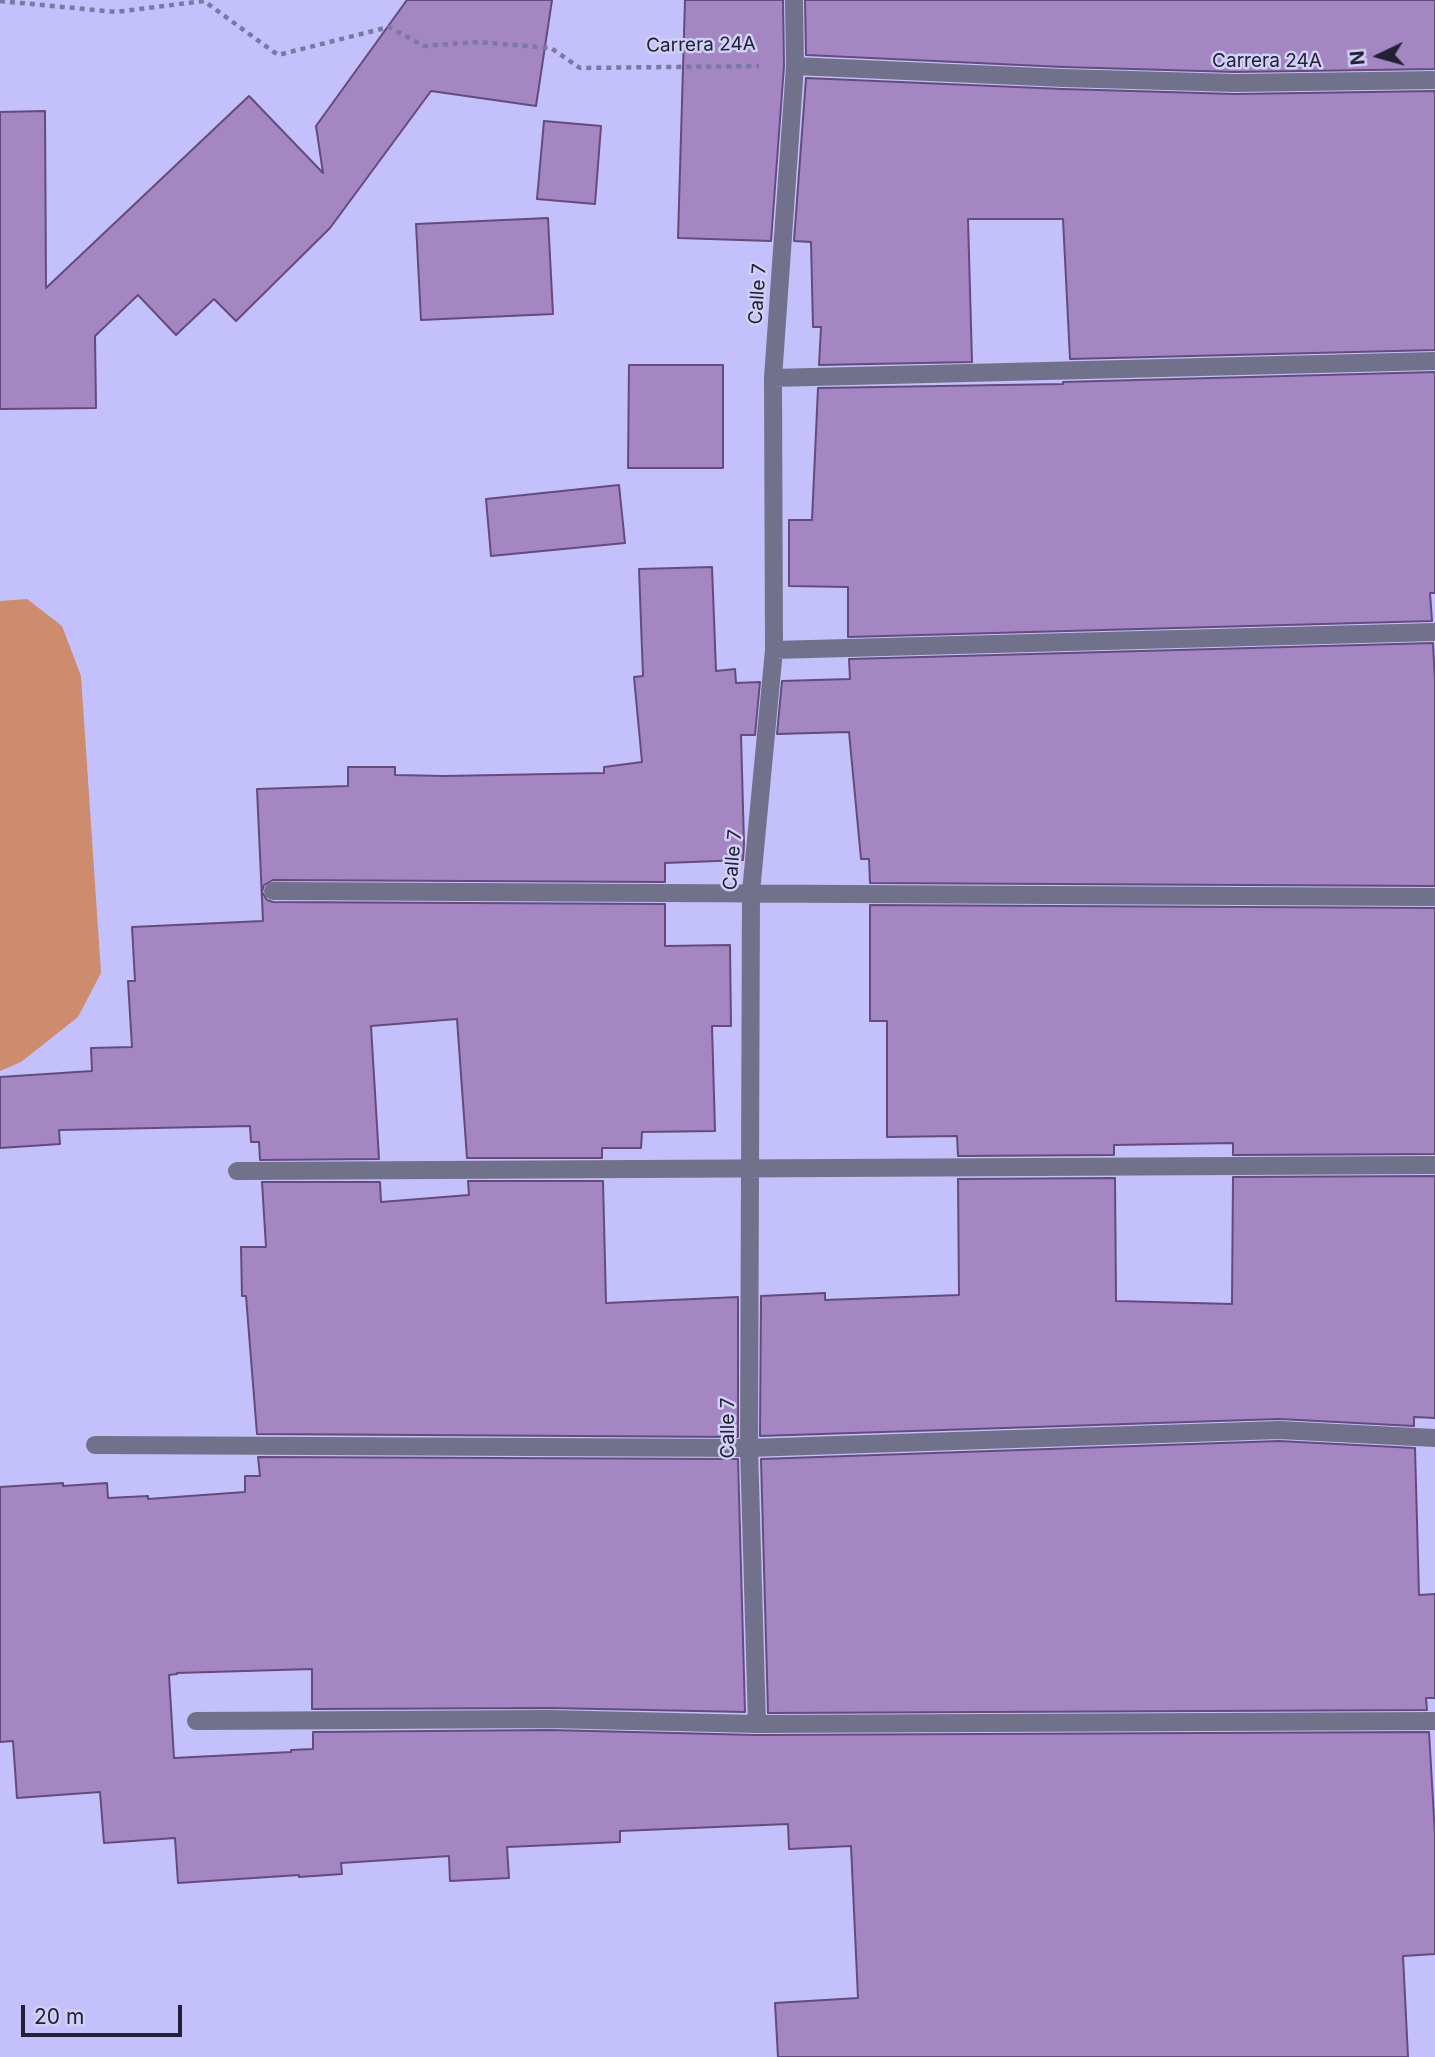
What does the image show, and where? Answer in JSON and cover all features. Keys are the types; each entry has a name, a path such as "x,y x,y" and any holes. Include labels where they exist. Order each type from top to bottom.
{"street":[{"name":"Calle 7","path":"757,1724 749,1448 751,892 774,650 773,378 795,66 794,0"},
{"name":"Carrera 24A","path":"795,66 1235,83 1435,80"},
{"path":"773,378 1435,361"},
{"path":"774,650 1435,632"},
{"path":"273,891 1435,897"},
{"path":"237,1171 1435,1165"},
{"path":"95,1445 749,1448 1279,1430 1435,1438"},
{"path":"196,1721 550,1719 757,1724 1435,1721"}],"path":[{"name":"Carrera 24A","path":"0,1 116,12 204,1 278,55 389,27 424,47 478,42 551,48 580,68 795,66"}],"shaded area":[{"path":"27,599 62,626 81,676 101,973 78,1017 21,1062 0,1071 0,601"}],"building":[{"path":"407,0 552,0 536,106 431,91 330,228 236,321 214,299 176,335 138,295 95,336 96,408 0,409 0,112 45,111 46,288 249,96 323,173 316,126"},
{"path":"685,0 783,0 784,66 771,241 678,238"},
{"path":"805,0 1435,0 1435,69 1235,72 806,55"},
{"path":"806,78 1235,94 1435,91 1435,350 1070,359 1063,219 968,219 972,362 819,365 821,327 813,327 811,242 794,241"},
{"path":"544,121 601,126 595,204 537,199"},
{"path":"548,218 553,314 421,320 416,224"},
{"path":"629,365 723,365 723,468 628,468"},
{"path":"1435,372 1435,593 1430,593 1432,621 848,637 848,587 789,586 789,520 812,520 818,388 1063,384"},
{"path":"619,485 625,543 491,556 486,499"},
{"path":"712,567 716,671 735,669 736,683 760,682 755,735 741,735 743,860 665,863 665,882 273,880 264,885 262,892 267,900 273,902 665,904 665,946 730,945 731,1026 712,1026 715,1131 642,1132 641,1148 602,1148 602,1158 467,1158 457,1019 371,1026 379,1159 260,1160 259,1142 251,1142 250,1126 59,1130 60,1144 0,1148 0,1077 92,1071 91,1048 132,1047 128,981 135,981 132,927 263,921 257,789 348,786 348,767 395,767 395,775 445,776 604,773 604,767 642,762 634,677 643,676 639,569"},
{"path":"1433,643 1435,886 870,883 869,859 861,859 849,732 777,734 782,681 850,679 849,659"},
{"path":"870,905 1435,908 1435,1154 1233,1155 1233,1143 1114,1145 1114,1155 958,1156 957,1136 887,1137 887,1021 870,1021"},
{"path":"1435,1176 1435,1418 1414,1417 1414,1426 1279,1419 760,1436 761,1296 825,1293 825,1300 959,1295 958,1179 1115,1178 1116,1301 1232,1304 1233,1177"},
{"path":"468,1181 603,1181 606,1303 738,1297 738,1437 257,1434 246,1296 242,1296 241,1247 266,1247 262,1182 380,1182 381,1202 469,1195"},
{"path":"1279,1441 1415,1448 1419,1595 1435,1594 1435,1698 1426,1698 1427,1710 768,1713 761,1459"},
{"path":"258,1457 738,1459 745,1712 550,1708 312,1709 312,1669 177,1673 169,1675 174,1758 313,1749 313,1732 550,1730 757,1735 1429,1732 1435,1835 1435,1954 1403,1956 1408,2057 778,2057 775,2003 858,1998 851,1846 789,1849 788,1824 620,1831 620,1842 507,1847 509,1878 450,1881 449,1856 341,1863 342,1874 178,1883 175,1838 104,1843 100,1792 17,1798 13,1741 0,1742 0,1487 107,1483 108,1498 148,1496 148,1499 245,1492 245,1476 260,1476"}]}
